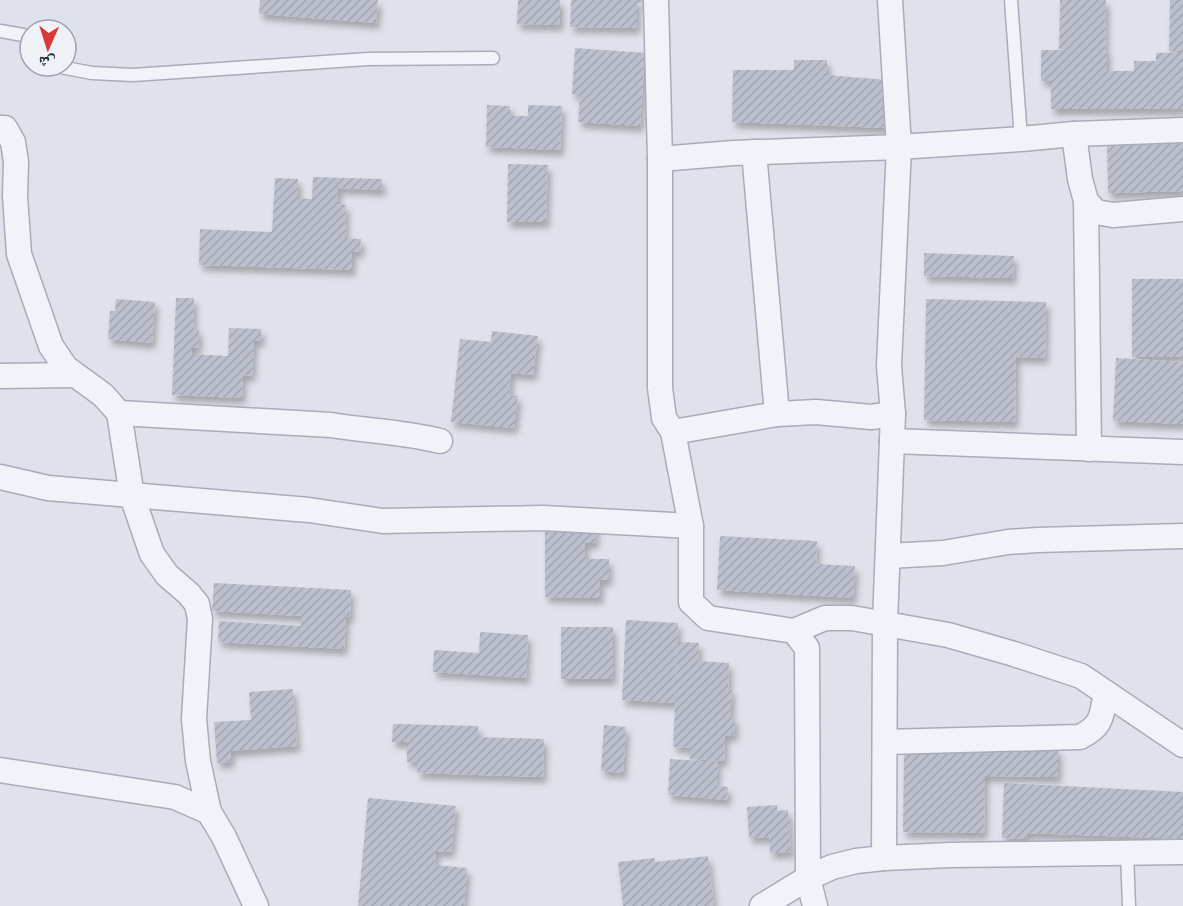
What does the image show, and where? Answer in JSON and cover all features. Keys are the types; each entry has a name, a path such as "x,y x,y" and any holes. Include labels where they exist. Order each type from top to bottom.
{"street":[{"path":"656,0 660,159 660,388 664,418 673,432 691,526 691,602 708,618 794,631 825,618 852,618 948,635 1014,654 1081,676 1183,744"},
{"path":"884,858 885,623 893,414 889,366 898,147 890,0"},
{"path":"0,128 5,128 13,142 20,254 51,346 66,368 103,395 119,413 132,496 152,554 167,575 197,604 200,619 194,719 198,761 209,812 224,837 256,906"},
{"path":"660,159 754,152 1021,140 1074,134 1183,130"},
{"path":"1074,134 1080,179 1086,201 1089,449"},
{"path":"754,152 777,414"},
{"path":"1086,201 1096,212 1113,215 1183,209"},
{"path":"0,376 74,375"},
{"path":"673,432 777,414 816,412 871,417 893,414"},
{"path":"119,413 331,425 417,435 440,441"},
{"path":"892,441 1183,452"},
{"path":"0,477 48,489 309,510 383,521 543,518 691,526"},
{"path":"888,556 943,553 1008,542 1037,540 1183,536"},
{"path":"794,631 807,648 808,878 815,906"},
{"path":"885,742 1080,737 1092,731 1100,720 1106,693"},
{"path":"0,770 175,797 209,812"},
{"path":"762,906 808,878 832,867 856,861 950,855 1183,852"}],"lane":[{"path":"1011,0 1021,140"},
{"path":"0,31 18,34"},
{"path":"78,70 133,75 368,59 494,58"},
{"path":"1128,853 1129,906"}],"building":[{"path":"260,0 378,0 376,23 259,14"},
{"path":"518,0 560,0 560,25 517,24"},
{"path":"571,0 648,0 648,3 637,3 637,28 570,27"},
{"path":"1060,0 1106,0 1107,71 1134,71 1134,61 1156,61 1156,53 1183,52 1183,109 1051,109 1051,81 1041,81 1041,50 1068,50 1059,49"},
{"path":"1170,0 1183,0 1183,51 1169,51"},
{"path":"575,48 647,53 640,126 578,122 580,95 572,94"},
{"path":"794,60 827,60 827,75 886,80 886,128 732,122 733,70 794,70"},
{"path":"487,105 510,106 510,116 528,116 528,105 562,106 560,150 486,147"},
{"path":"1183,136 1183,191 1108,193 1107,138"},
{"path":"508,164 548,165 546,222 507,222"},
{"path":"313,177 382,179 382,190 338,188 338,204 346,205 345,238 361,239 360,252 352,251 352,270 199,265 200,229 272,232 275,178 298,179 298,199 312,199"},
{"path":"924,253 1014,256 1013,278 924,276"},
{"path":"1132,279 1183,279 1183,357 1132,357"},
{"path":"176,298 194,298 193,329 199,329 198,348 192,348 192,354 228,356 229,328 261,329 261,341 254,341 252,376 243,375 242,398 172,395"},
{"path":"116,299 155,302 152,343 108,339 110,311 115,311"},
{"path":"926,299 1046,302 1045,358 1016,357 1015,422 924,420"},
{"path":"492,331 538,336 533,375 511,373 509,395 518,396 514,428 451,422 460,339 491,342"},
{"path":"1116,358 1183,362 1183,424 1113,421"},
{"path":"545,523 596,524 595,543 585,543 585,559 609,559 609,580 600,580 600,598 545,597"},
{"path":"720,536 817,541 816,564 855,566 853,598 717,590"},
{"path":"214,583 351,590 350,617 346,616 344,649 218,642 219,621 301,626 301,616 212,611"},
{"path":"626,620 678,623 674,703 622,700"},
{"path":"561,627 613,627 613,679 561,679"},
{"path":"480,632 528,635 526,678 433,672 434,650 479,653"},
{"path":"678,642 699,643 698,661 729,663 728,690 732,690 730,718 735,718 734,736 725,735 724,761 690,759 690,748 673,747"},
{"path":"293,689 297,746 230,751 231,762 217,763 214,722 251,720 249,692"},
{"path":"393,724 478,726 478,737 544,739 543,777 417,773 418,762 407,762 407,742 392,742"},
{"path":"604,725 626,727 623,773 601,771"},
{"path":"904,746 1058,748 1058,777 985,776 984,833 903,832"},
{"path":"670,759 718,762 716,786 728,787 727,800 668,795"},
{"path":"1004,783 1183,792 1183,839 1027,833 1026,839 1002,838"},
{"path":"368,798 456,806 451,852 436,851 435,865 467,868 464,906 358,906"},
{"path":"777,805 777,811 788,810 791,852 770,853 769,837 749,838 747,807"},
{"path":"708,856 714,906 623,906 618,862 655,858 655,862"}]}
